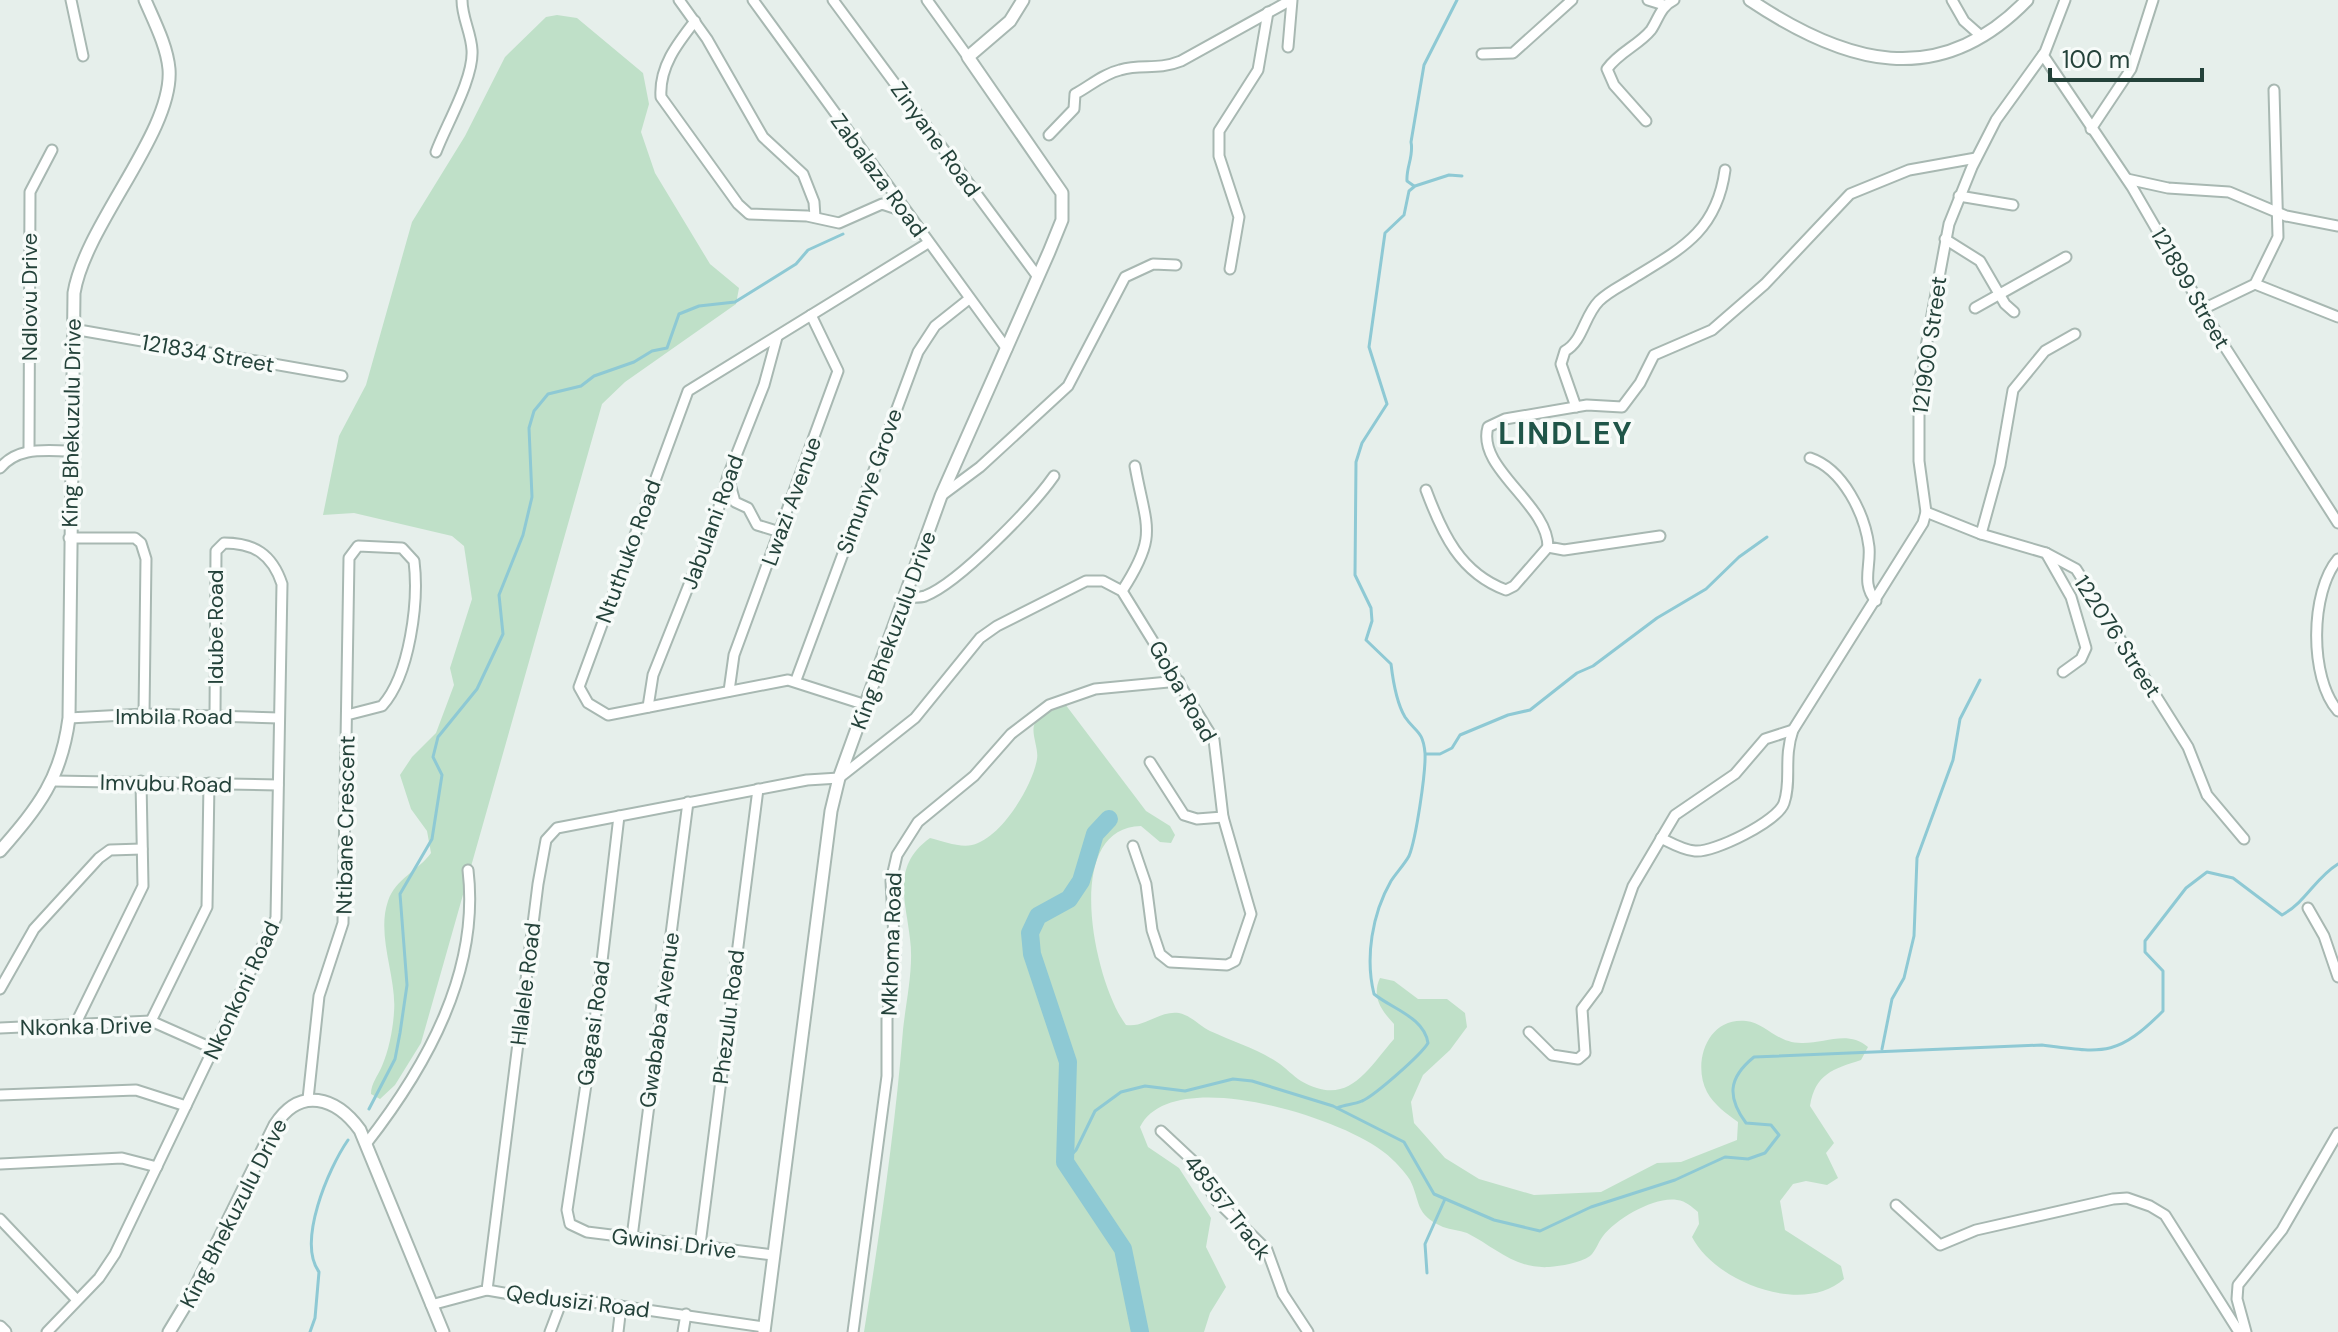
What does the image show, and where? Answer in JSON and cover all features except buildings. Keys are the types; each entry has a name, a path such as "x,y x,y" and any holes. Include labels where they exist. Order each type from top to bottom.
{"street":[{"path":"71,0 83,56"},
{"name":"King Bhekuzulu Drive","path":"0,851 54,781 69,718 74,293 82,264 167,96 167,57 145,0"},
{"path":"436,152 462,91 472,54 462,18 462,0"},
{"path":"679,0 695,21 767,142 803,174 814,202 815,217"},
{"name":"Zabalaza Road","path":"753,0 1007,349"},
{"name":"Zinyane Road","path":"833,0 1038,277"},
{"path":"927,0 968,57 1002,29 1023,0"},
{"path":"1049,135 1074,109 1075,94 1093,83 1121,70 1153,70 1181,61 1292,0"},
{"path":"1288,47 1292,0"},
{"path":"1482,54 1513,53 1572,0"},
{"path":"1648,0 1664,5"},
{"path":"1646,121 1614,85 1607,69 1621,52 1650,30 1664,5 1674,0"},
{"path":"1750,0 1823,44 1878,58 1927,55 1981,36 2027,0"},
{"path":"1952,0 1964,21 1981,36"},
{"name":"121900 Street","path":"1926,512 1919,461 1919,384 1945,239 1976,158 1996,120 2043,55 2065,0"},
{"path":"2091,129 2131,69 2153,0"},
{"path":"1230,269 1239,217 1219,156 1219,131 1231,107 1258,70 1268,12"},
{"path":"695,21 670,56 661,84 664,104 735,201 749,214 815,217 839,223 882,204 906,212"},
{"name":"121899 Street","path":"2043,55 2127,179 2203,309 2338,523"},
{"name":"King Bhekuzulu Drive","path":"764,1330 826,852 839,778 941,496 1062,220 1062,193 968,57"},
{"path":"2203,309 2255,284 2278,237 2274,90"},
{"name":"Ndlovu Drive","path":"29,451 30,192 52,150"},
{"path":"1548,547 1541,520 1506,477 1485,436 1492,424 1576,407 1622,407 1637,388 1654,355 1712,330 1765,284 1850,194 1909,170 1976,158"},
{"path":"1576,407 1561,364 1565,351 1576,343 1591,312 1605,296 1687,243 1711,219 1721,199 1725,170"},
{"path":"2127,179 2168,188 2229,192 2278,212 2338,226"},
{"path":"1959,196 2013,205"},
{"path":"1945,239 1980,261 2014,312"},
{"name":"Ntuthuko Road","path":"866,705 796,680 604,715 580,693 579,683 685,395 701,381 928,243"},
{"path":"1975,308 1998,292 2066,257"},
{"path":"941,496 980,467 1063,392 1075,376 1125,277 1153,264 1176,265"},
{"path":"2255,284 2338,317"},
{"name":"Simunye Grove","path":"796,680 918,352 935,326 969,299"},
{"name":"Lwazi Avenue","path":"729,691 734,655 838,371 811,315"},
{"name":"121834 Street","path":"73,329 342,376"},
{"path":"1981,534 2000,465 2013,390 2045,351 2075,334"},
{"name":"Jabulani Road","path":"648,707 653,675 716,517 728,476 764,385 777,337"},
{"path":"0,468 9,459 29,451 71,451"},
{"path":"1810,458 1827,464 1846,488 1866,537 1867,587 1876,601"},
{"path":"839,778 921,713 980,638 997,626 1081,583 1103,581 1122,591 1148,545 1149,525 1135,466"},
{"path":"728,476 735,502 748,508 757,525 780,532"},
{"path":"906,597 928,595 971,562 1040,497 1054,476"},
{"path":"1426,490 1441,527 1462,562 1497,587 1506,590 1514,586 1548,547"},
{"path":"1661,838 1698,852 1715,848 1778,813 1787,792 1785,762 1793,730 1876,601 1923,523 1926,512"},
{"name":"122076 Street","path":"1926,512 1981,534 2046,553 2067,562 2080,573 2182,736 2207,795 2244,839"},
{"path":"1548,547 1564,550 1660,536"},
{"path":"69,538 135,538 141,543 146,559 144,714"},
{"name":"Idube Road","path":"215,716 216,551 224,543"},
{"name":"Nkonkoni Road","path":"47,1332 109,1263 276,918 280,579 270,563 251,545 224,543"},
{"name":"Ntibane Crescent","path":"308,1099 319,996 343,923 349,558 358,546 397,547 411,554 415,568 411,628 393,688 382,706 347,715"},
{"path":"2046,553 2072,601 2086,648 2081,659 2063,672"},
{"path":"2338,559 2324,579 2317,651 2319,676 2338,711"},
{"name":"Goba Road","path":"1122,591 1213,736 1223,817 1251,918 1238,956 1230,964 1170,962 1162,956 1156,946 1146,884 1133,846"},
{"name":"Mkhoma Road","path":"853,1332 887,1076 887,1019 895,958 891,881 897,855 918,822 974,776 1011,734 1049,705 1095,689 1179,681"},
{"name":"Imbila Road","path":"69,718 144,714 279,718"},
{"path":"1529,1032 1559,1058 1578,1059 1585,1053 1587,1045 1581,1012 1597,989 1626,900 1677,812 1735,774 1765,739 1793,730"},
{"path":"1150,762 1184,815 1197,819 1223,817"},
{"name":"Hlalele Road","path":"487,1290 546,840 562,825 758,789 839,778"},
{"name":"Imvubu Road","path":"54,781 278,785"},
{"path":"76,1023 140,894 141,781"},
{"path":"151,1021 207,907 209,783"},
{"name":"Phezulu Road","path":"700,1245 758,789"},
{"name":"Gwababa Avenue","path":"632,1237 688,802"},
{"name":"Gagasi Road","path":"574,1229 567,1210 593,1038 619,816"},
{"path":"0,989 34,929 99,858 110,850 142,849"},
{"path":"366,1144 392,1110 455,995 470,933 468,870"},
{"path":"2308,908 2324,936 2338,977"},
{"name":"Nkonka Drive","path":"0,1028 151,1021 214,1049"},
{"path":"0,1095 136,1090 186,1106"},
{"name":"King Bhekuzulu Drive","path":"174,1329 275,1125 288,1108 308,1099 326,1101 344,1112 366,1144 443,1332"},
{"name":"48557 Track","path":"1161,1131 1192,1160 1216,1200 1267,1250 1283,1294 1308,1332"},
{"path":"2246,1332 2237,1299 2241,1280 2282,1230 2338,1133"},
{"path":"0,1164 122,1158 157,1167"},
{"path":"1896,1205 1940,1245 1986,1227 2113,1199 2127,1198 2150,1206 2168,1219 2239,1332"},
{"path":"0,1219 77,1300"},
{"name":"Gwinsi Drive","path":"574,1229 773,1255"},
{"path":"431,1305 487,1290"},
{"name":"Qedusizi Road","path":"487,1290 561,1303 578,1300 686,1314 764,1330"},
{"path":"550,1332 561,1303"},
{"path":"618,1332 621,1306"},
{"path":"683,1332 686,1314"},
{"path":"0,1327 5,1332"}],"green space":[{"path":"546,17 577,18 643,73 649,104 641,132 655,173 710,264 739,288 736,304 625,382 602,404 421,1043 395,1085 380,1099 371,1094 371,1090 387,1053 394,1012 393,985 385,942 385,914 396,886 431,853 427,831 411,809 400,775 412,757 436,733 454,685 450,668 472,599 464,546 452,536 354,513 323,515 339,436 366,385 412,222 465,136 505,57"},
{"path":"1065,704 1146,811 1170,826 1175,835 1171,843 1160,842 1141,826 1116,833 1100,852 1092,879 1096,945 1114,1005 1126,1025 1140,1024 1165,1014 1183,1014 1210,1031 1269,1057 1301,1081 1331,1090 1355,1082 1394,1039 1394,1024 1377,997 1380,978 1394,981 1418,999 1447,999 1465,1013 1467,1027 1450,1050 1423,1075 1411,1102 1414,1123 1445,1158 1479,1179 1534,1195 1601,1192 1657,1163 1681,1162 1737,1140 1738,1122 1713,1101 1707,1092 1701,1068 1706,1044 1721,1026 1746,1021 1794,1042 1853,1039 1868,1047 1861,1060 1827,1074 1816,1087 1810,1106 1834,1143 1826,1153 1838,1178 1827,1185 1806,1181 1793,1184 1780,1201 1785,1230 1841,1266 1844,1279 1827,1290 1806,1294 1784,1294 1739,1280 1703,1253 1692,1237 1699,1224 1698,1212 1677,1200 1647,1205 1626,1216 1609,1229 1590,1256 1581,1261 1549,1267 1525,1264 1467,1233 1443,1227 1427,1217 1405,1173 1364,1139 1334,1125 1259,1103 1221,1098 1186,1099 1158,1108 1140,1127 1148,1147 1179,1168 1211,1218 1206,1247 1226,1287 1210,1313 1204,1332 864,1332 891,1143 910,972 905,872 918,849 930,838 967,846 983,841 994,833 1014,810 1034,770 1037,755 1033,731 1037,719"}],"waterway":[{"path":"1414,186 1407,181 1407,176 1424,65 1457,0"},
{"path":"1337,1108 1368,1098 1428,1043 1414,1020 1374,994 1371,980 1370,951 1375,922 1384,894 1412,847 1425,753 1420,735 1399,705 1391,664 1366,640 1372,621 1371,608 1355,575 1356,462 1362,443 1387,404 1369,347 1385,233 1404,215 1409,191 1415,186 1449,175 1462,176"},
{"path":"369,1109 395,1059 400,1033 407,985 400,894 432,839 442,775 433,757 438,737 477,689 503,634 499,595 523,535 532,497 529,428 534,411 548,394 581,386 594,376 634,362 652,351 667,348 679,314 699,306 735,302 796,264 808,250 843,234"},
{"path":"1426,754 1440,754 1452,748 1460,735 1508,715 1530,710 1577,673 1593,666 1657,618 1706,589 1739,557 1767,537"},
{"path":"1882,1049 1892,999 1904,978 1914,936 1917,858 1953,760 1960,719 1980,680"},
{"path":"1109,819 1095,834 1081,881 1069,899 1038,916 1030,933 1032,954 1068,1062 1065,1162 1123,1249 1140,1332"},
{"path":"1065,1162 1076,1150 1095,1111 1121,1092 1145,1086 1185,1091 1233,1079 1252,1081 1333,1106 1404,1142 1434,1194 1494,1220 1540,1231 1591,1207 1675,1180 1725,1157 1748,1159 1765,1153 1779,1135 1771,1125 1746,1123 1733,1096 1735,1080 1754,1057 2042,1045 2095,1050 2121,1044 2163,1011 2163,971 2145,952 2145,941 2186,888 2207,872 2233,878 2282,915 2338,864"},
{"path":"310,1332 315,1318 319,1272 313,1259 313,1225 324,1187 348,1140"},
{"path":"1427,1273 1425,1244 1445,1199"}],"district":[{"name":"LINDLEY","path":"1566,434"}]}
